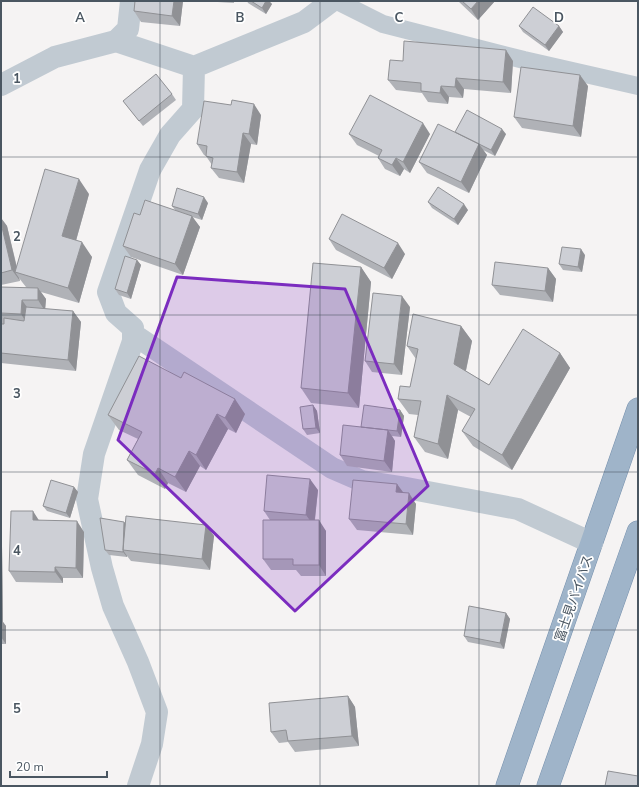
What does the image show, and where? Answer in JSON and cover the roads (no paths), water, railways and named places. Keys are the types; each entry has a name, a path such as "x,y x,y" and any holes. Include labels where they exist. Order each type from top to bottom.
{"highway":[{"name":"富士見バイパス","path":"508,786 638,409"},
{"path":"548,786 638,532"}],"street":[{"path":"1,85 55,57 116,41 128,29 131,1"},
{"path":"116,41 194,67 304,22 332,1"},
{"path":"138,786 152,744 157,712 138,662 113,606 102,568 87,499 94,454 133,341 133,328 116,313 108,292 150,170 170,136 193,109 194,67"},
{"path":"133,334 332,468 362,481 518,509 592,543"}],"lane":[{"path":"337,1 384,24 524,60 638,86"}]}
